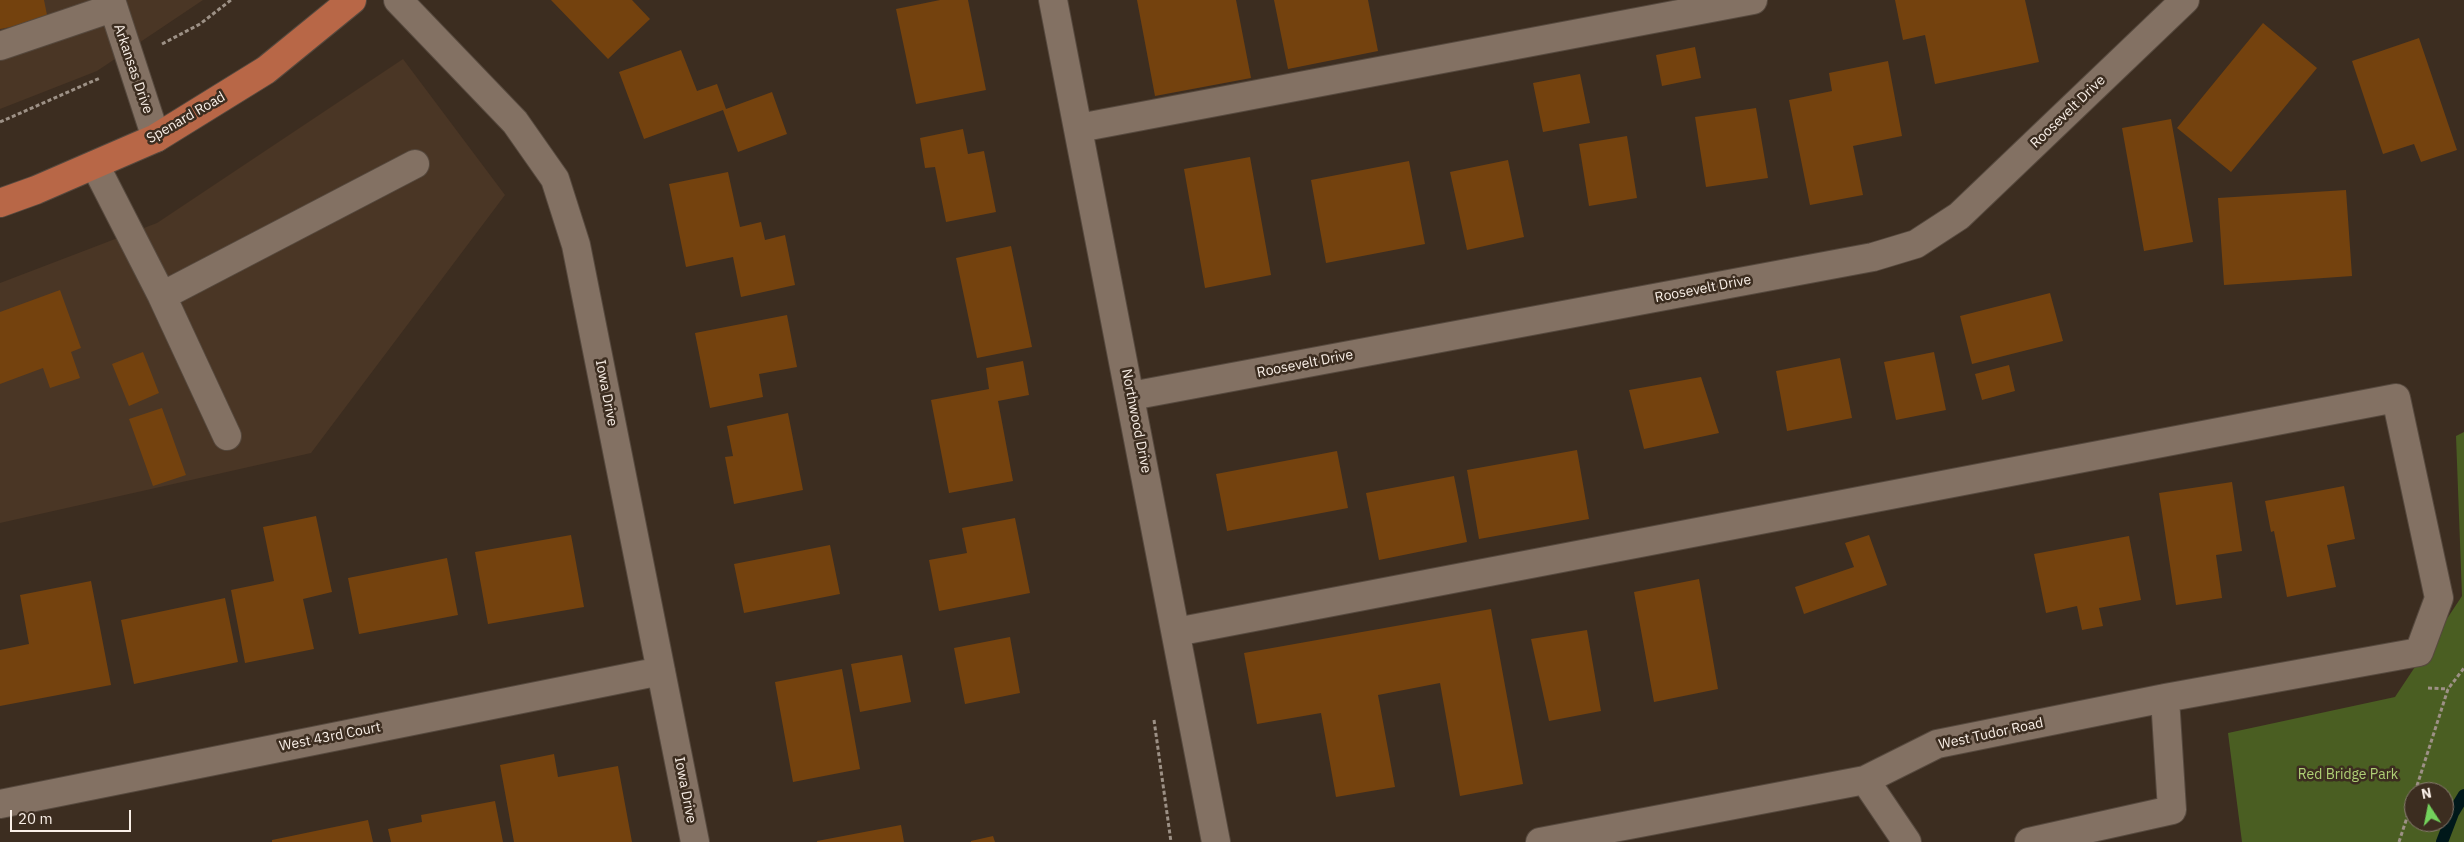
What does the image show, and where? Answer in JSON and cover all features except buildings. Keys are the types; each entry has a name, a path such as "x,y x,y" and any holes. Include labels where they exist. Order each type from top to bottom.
{"main road":[{"name":"Spenard Road","path":"0,203 156,138 266,70 352,0"}],"street":[{"name":"Iowa Drive","path":"398,0 515,122 555,178 576,245 696,842"},
{"name":"Northwood Drive","path":"1053,0 1216,842"},
{"path":"1079,128 1753,0"},
{"name":"Roosevelt Drive","path":"1131,396 1873,257 1916,244 1958,216 2186,0"},
{"name":"Arkansas Drive","path":"112,4 156,138"},
{"path":"0,46 112,4"},
{"path":"162,296 415,164"},
{"path":"95,165 162,296 227,436"},
{"name":"West Tudor Road","path":"1176,632 2396,398 2439,598 2419,652 2165,698 1937,744 1865,780 1540,842"},
{"name":"West 43rd Court","path":"0,804 661,671"},
{"path":"2029,842 2172,810 2165,698"},
{"path":"1865,780 1907,842"}],"path":[{"path":"2419,782 2448,689 2464,668"},
{"path":"2399,842 2404,826"}],"shaded area":[{"path":"0,0 203,0 97,71 0,109"},
{"path":"403,59 505,195 311,453 0,523 0,283 157,223"}],"green space":[{"name":"Red Bridge Park","path":"2464,432 2464,842 2242,842 2228,733 2395,697 2462,596 2456,436"}],"waterway":[{"path":"2442,842 2453,813 2464,795"}]}
